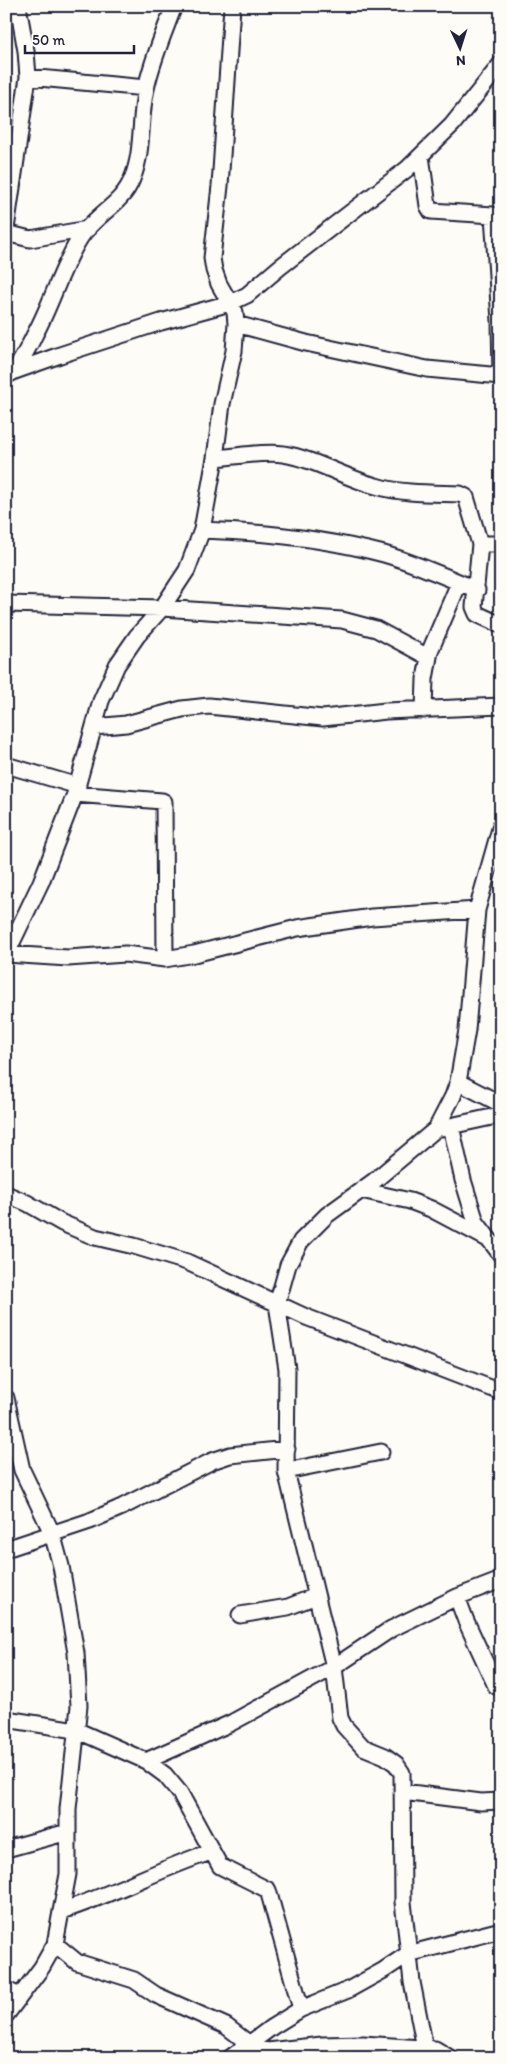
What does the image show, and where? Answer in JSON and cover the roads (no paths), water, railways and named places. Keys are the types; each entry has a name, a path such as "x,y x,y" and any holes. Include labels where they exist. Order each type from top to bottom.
{"street":[{"path":"6,230 28,76 26,51 18,6"},
{"path":"10,373 36,334 69,258 81,236 117,202 132,179 139,150 140,119 146,88 158,46 174,6"},
{"path":"232,6 220,186 212,258 219,284 235,312 236,324 234,351 222,404 202,530 188,570 162,608 136,636 117,665 102,702 76,790 41,882 6,954 68,958 125,954 164,959 194,954 297,928 372,917 477,910"},
{"path":"10,373 161,322 230,303 247,295 286,262 407,170 452,125 501,64"},
{"path":"28,76 146,88"},
{"path":"236,324 306,343 427,369 501,376 500,321 493,216 431,211 428,206 421,156"},
{"path":"6,233 30,240 88,229"},
{"path":"214,458 280,453 296,456 378,487 466,496 480,544 474,608 477,614 501,625"},
{"path":"202,530 243,532 324,541 385,555 477,590"},
{"path":"480,544 501,544"},
{"path":"424,710 424,679 428,657 459,582"},
{"path":"6,604 162,608 342,620 376,629 428,657"},
{"path":"95,727 126,724 182,709 209,706 323,718 386,711 501,706"},
{"path":"6,765 76,790 164,802 164,959"},
{"path":"501,825 496,858 477,910 466,1030 458,1082 444,1128 476,1222 501,1255"},
{"path":"458,1082 501,1104"},
{"path":"426,2053 408,1954 403,1902 402,1773 396,1764 385,1756 363,1747 344,1726 340,1718 334,1667 286,1470 287,1369 277,1304 288,1264 301,1242 327,1215 444,1128 501,1116"},
{"path":"361,1190 410,1201 431,1209 487,1239"},
{"path":"6,1194 27,1203 62,1223 95,1237 134,1246 187,1262 277,1304 501,1392"},
{"path":"6,1398 22,1470 52,1533 62,1566 76,1653 79,1706 68,1809 68,1874 55,1944 42,1967 13,1993 6,2015"},
{"path":"6,1549 90,1521 122,1507 212,1461 230,1456 287,1449"},
{"path":"286,1470 381,1452"},
{"path":"146,1761 231,1723 334,1667 391,1629 457,1597 501,1580"},
{"path":"240,1615 288,1608 316,1596"},
{"path":"457,1597 496,1686"},
{"path":"6,1719 76,1730 146,1761 165,1775 180,1793 220,1866 268,1890 301,2010"},
{"path":"403,1792 488,1802 501,1801"},
{"path":"6,1849 68,1832"},
{"path":"61,1911 108,1895 181,1861 211,1852"},
{"path":"230,2058 301,2010 348,1990 408,1954 501,1930"},
{"path":"55,1944 77,1962 134,1980 156,1995 226,2026 256,2049 268,2051 322,2045 363,2044 426,2053 442,2051 450,2058"}]}
